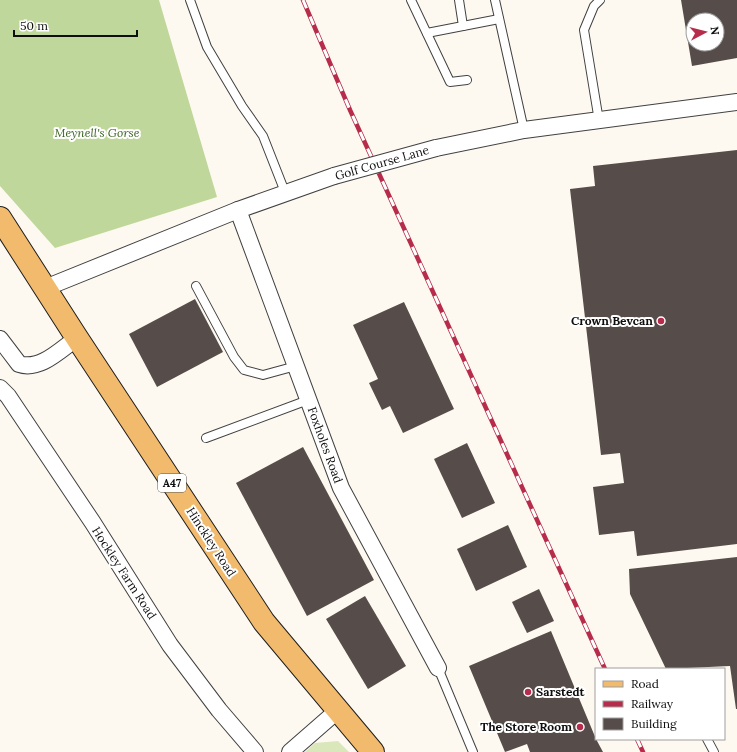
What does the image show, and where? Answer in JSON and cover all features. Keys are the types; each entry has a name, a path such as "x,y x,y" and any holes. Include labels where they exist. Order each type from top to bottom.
{"main road":[{"name":"Hinckley Road","path":"0,218 264,622 337,711 373,752"}],"street":[{"name":"Golf Course Lane","path":"45,288 285,192 334,176 436,148 524,130 737,102"},
{"name":"Foxholes Road","path":"238,210 341,488 438,668"},
{"path":"0,339 19,364 32,366 40,364 77,338"},
{"name":"Hockley Farm Road","path":"0,388 8,396 93,523 170,645 219,710 256,752"},
{"path":"290,752 337,711"}],"lane":[{"path":"190,0 207,47 242,106 263,136 285,192"},
{"path":"411,0 450,82 467,80"},
{"path":"459,0 463,26"},
{"path":"495,0 524,130"},
{"path":"599,121 584,30 594,6 600,0"},
{"path":"427,33 499,20"},
{"path":"196,286 234,357 244,370 263,375 296,366"},
{"path":"206,438 308,400"},
{"path":"438,668 474,752"},
{"path":"708,740 714,752"}],"green space":[{"name":"Meynell's Gorse","path":"0,0 159,0 217,197 55,248 0,186"},
{"path":"338,741 349,752 305,752 315,743"}],"building":[{"path":"681,0 737,0 737,58 692,66 690,52 725,52 725,12 685,12 685,24"},
{"name":"Crown Bevcan","path":"737,150 737,544 637,556 634,531 599,535 593,487 624,483 620,453 601,455 570,189 595,186 593,166"},
{"path":"195,299 223,352 157,387 129,334"},
{"path":"404,302 454,409 403,433 390,406 382,410 369,383 378,379 353,325"},
{"path":"467,443 495,503 462,518 434,459"},
{"path":"303,447 374,580 307,616 236,483"},
{"path":"508,525 527,567 476,591 457,549"},
{"path":"737,557 737,709 730,666 666,668 630,594 629,569"},
{"path":"539,589 554,621 527,633 512,602"},
{"path":"365,596 406,666 368,689 326,619"},
{"name":"Sarstedt","path":"551,631 595,737 595,740 597,740 603,752 530,752 527,744 505,752 469,666"}],"railway":[{"path":"303,0 350,110 605,668"},
{"path":"637,740 643,752"}],"place":[{"name":"Crown Bevcan","path":"661,321"},
{"name":"Sarstedt","path":"528,692"},
{"name":"The Store Room","path":"580,727"}]}
